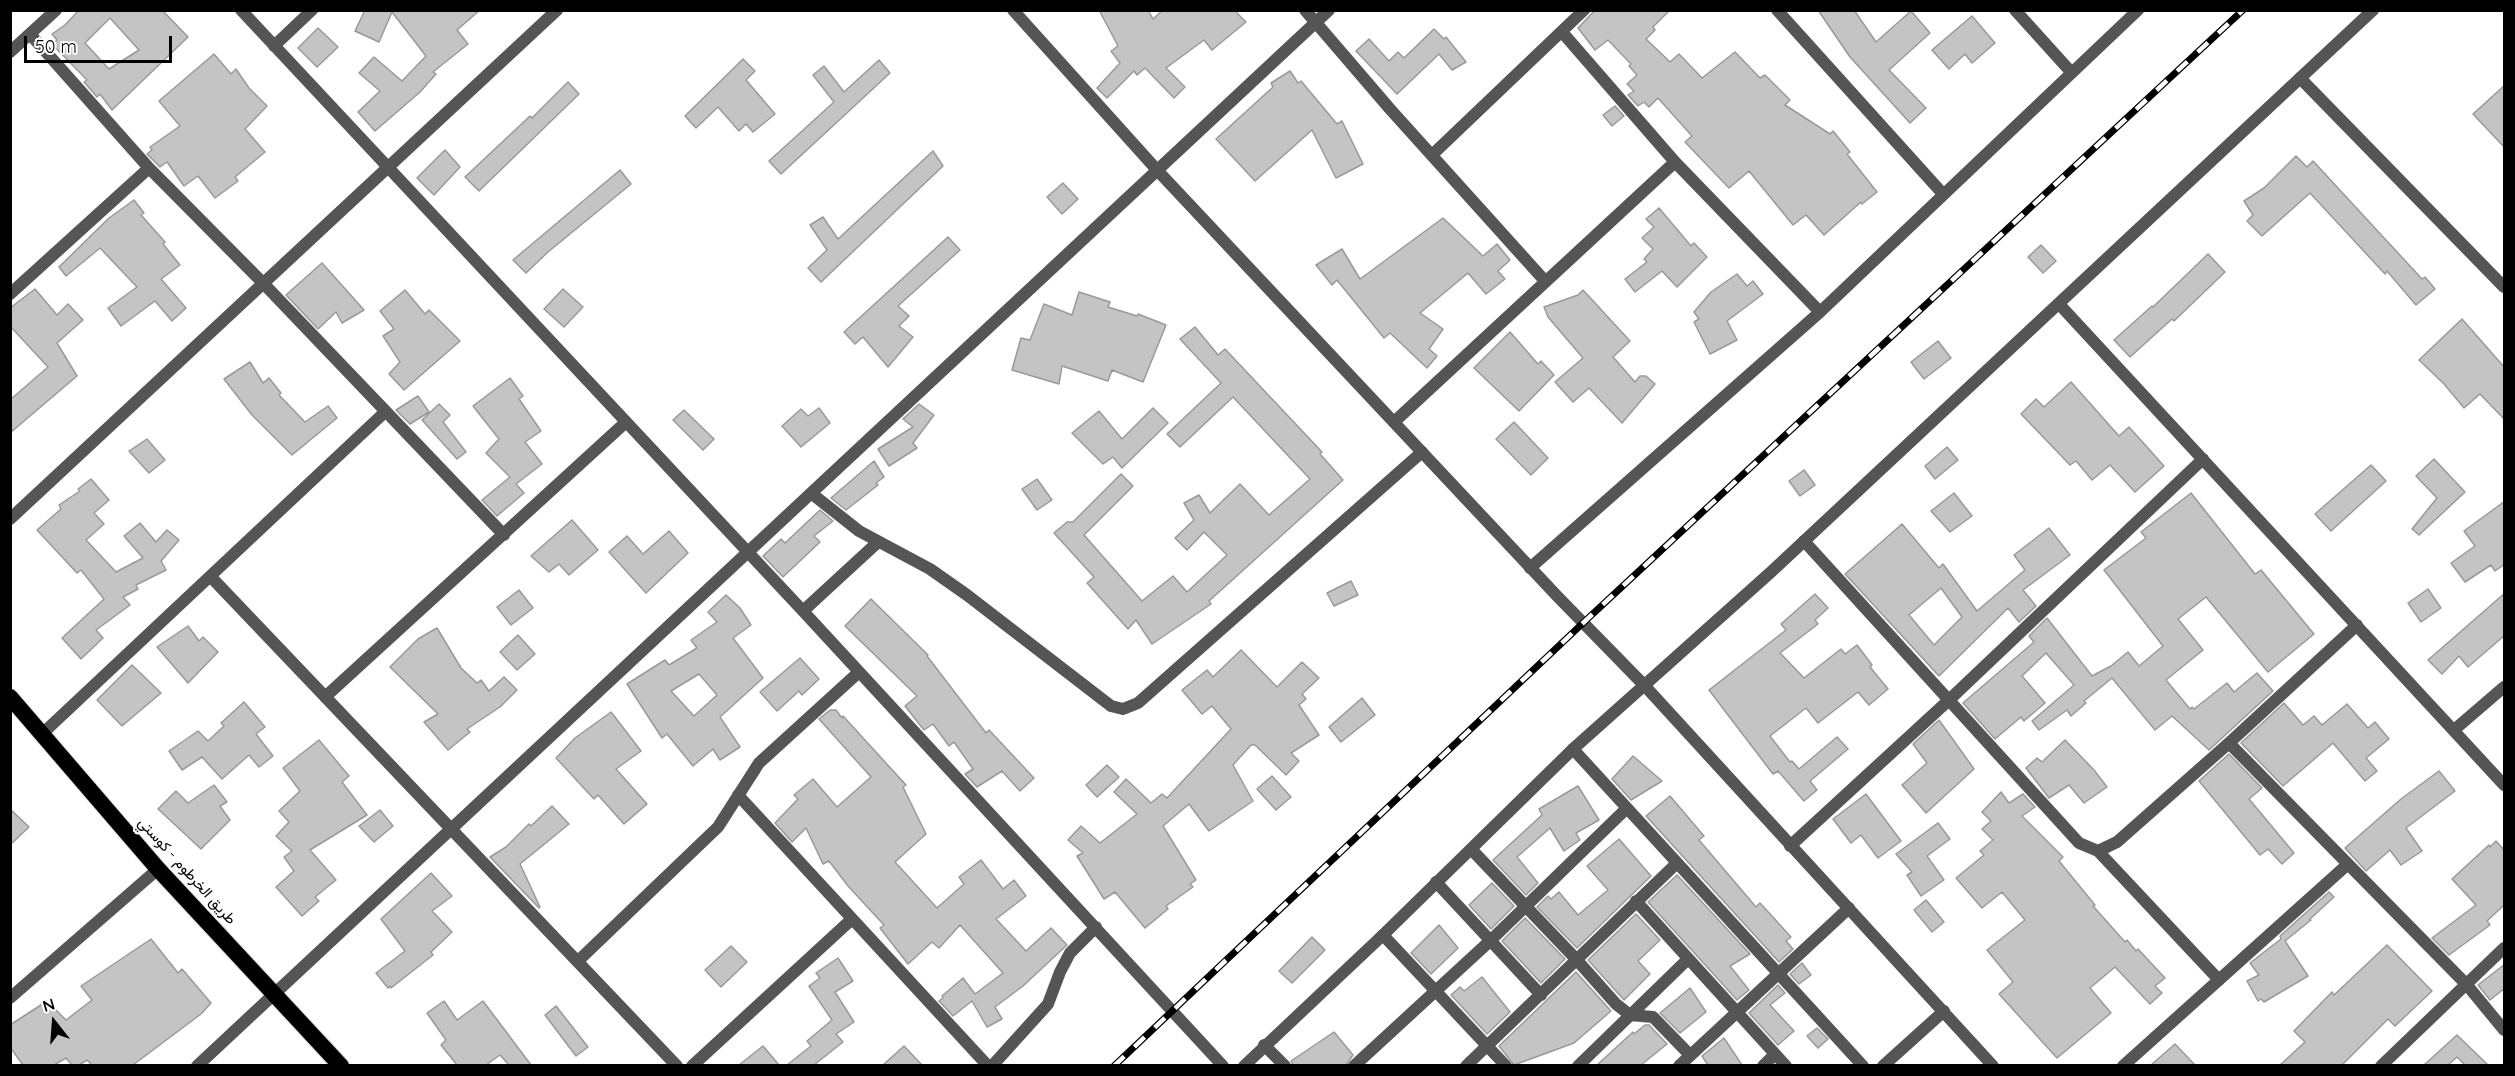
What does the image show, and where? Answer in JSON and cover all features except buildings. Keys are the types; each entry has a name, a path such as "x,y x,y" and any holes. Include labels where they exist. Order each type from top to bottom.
{"highway":[{"name":"طريق الخرطوم - كوستي","path":"10,697 158,868 341,1065"}],"street":[{"path":"10,52 56,10"},
{"path":"241,10 803,611 1223,1065"},
{"path":"274,46 312,10"},
{"path":"10,519 557,10"},
{"path":"1013,10 1157,170 1530,568 1644,685 1993,1065"},
{"path":"1305,10 1390,109 1545,281"},
{"path":"197,1065 1329,10"},
{"path":"1432,154 1584,10"},
{"path":"1776,10 1943,195"},
{"path":"2015,10 2071,72"},
{"path":"1530,568 1820,312 2138,10"},
{"path":"1244,1065 1383,935 1573,749 1804,541 2373,10"},
{"path":"1562,32 1675,162 1820,312"},
{"path":"30,34 149,168 264,284 504,535"},
{"path":"2300,78 2505,287"},
{"path":"1394,422 1675,162"},
{"path":"10,294 149,168"},
{"path":"2059,304 2505,785"},
{"path":"42,734 385,412"},
{"path":"325,697 626,422"},
{"path":"811,493 859,531 930,568 1111,706 1124,709 1138,703 1422,452"},
{"path":"1791,846 2203,459"},
{"path":"1804,541 2079,843 2097,851 2219,980"},
{"path":"803,611 878,542"},
{"path":"211,577 677,1065"},
{"path":"2097,851 2116,842 2229,743 2357,625"},
{"path":"578,961 718,827 759,763 859,672"},
{"path":"2454,730 2505,687"},
{"path":"2229,743 2467,985 2505,1030"},
{"path":"1573,749 1863,1065"},
{"path":"738,795 990,1065 1048,1004 1070,953 1096,927"},
{"path":"1354,1065 1491,940 1627,808"},
{"path":"1471,849 1616,1004 1630,1016 1653,1017 1690,1055"},
{"path":"1466,1065 1677,863"},
{"path":"2123,1065 2348,864"},
{"path":"10,998 158,868"},
{"path":"1436,882 1541,995"},
{"path":"1636,901 1786,1065"},
{"path":"1679,1065 1849,908"},
{"path":"692,1065 852,919"},
{"path":"1383,935 1506,1065"},
{"path":"2381,1065 2505,948"},
{"path":"1583,1064 1688,959"},
{"path":"1883,1065 1944,1011"},
{"path":"1264,1045 1285,1065"},
{"path":"1762,1065 1775,1054"}],"railway":[{"path":"1114,1066 1583,623 2243,10"}]}
